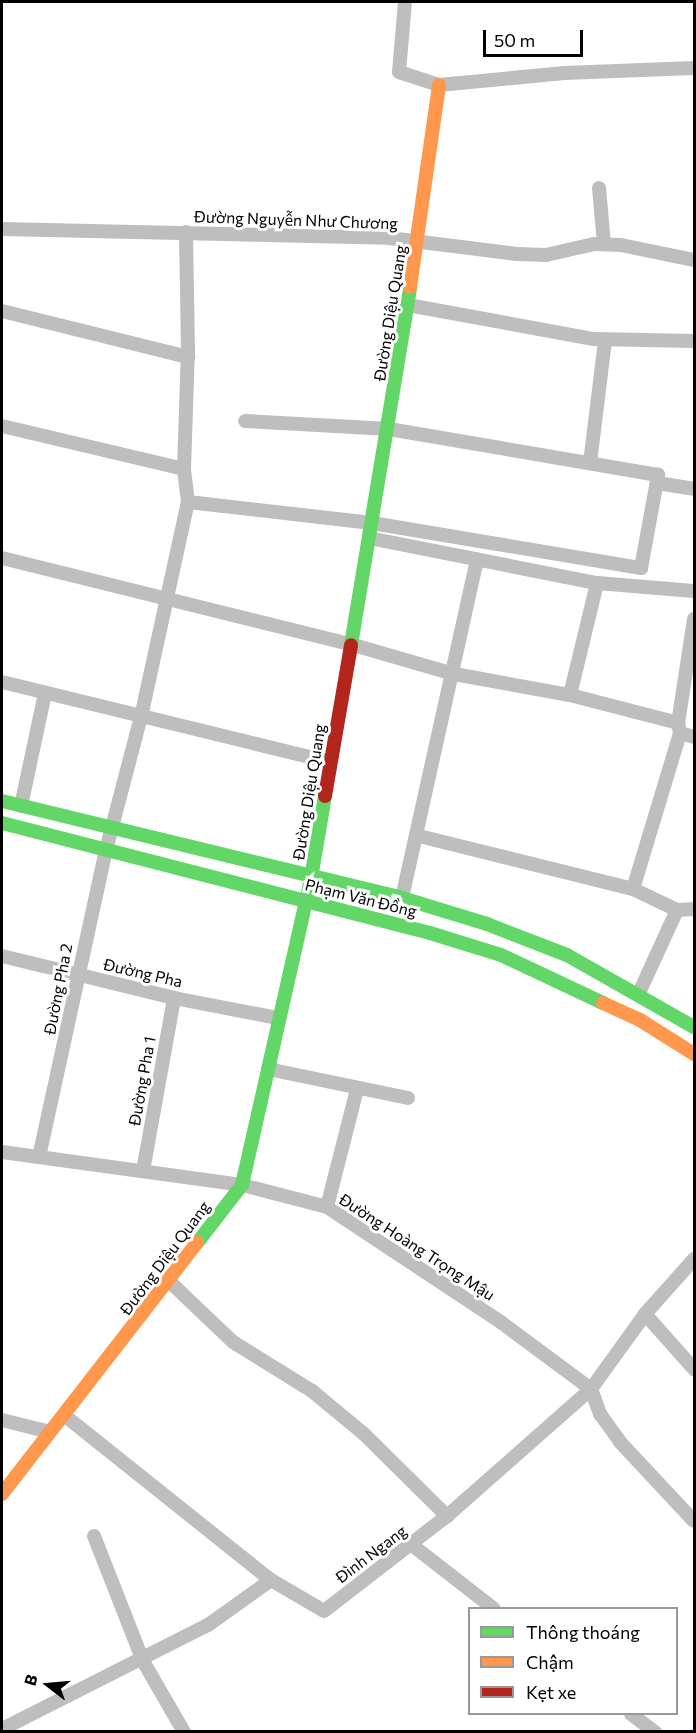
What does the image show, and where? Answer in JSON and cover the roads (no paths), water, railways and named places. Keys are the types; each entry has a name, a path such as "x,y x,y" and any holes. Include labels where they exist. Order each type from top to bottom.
{"street":[{"path":"405,2 399,72 440,85 564,73 694,68"},
{"name":"Đường Diệu Quang","path":"2,1494 170,1282 242,1185 311,878 389,429 440,85"},
{"path":"599,188 604,244"},
{"name":"Đường Nguyễn Như Chương","path":"2,230 186,232 389,238 418,244 546,255 604,244 694,260"},
{"name":"Đường Pha 2","path":"39,1157 77,975 111,827 141,717 188,502 184,469 188,357 186,232"},
{"path":"408,305 605,340 694,341"},
{"path":"2,311 188,357"},
{"path":"590,463 605,340"},
{"path":"188,502 372,523 641,568 658,475 389,429 245,421"},
{"path":"2,426 184,469"},
{"path":"657,483 694,489"},
{"path":"369,538 597,583 694,591"},
{"path":"2,558 350,644 454,674 570,695 679,728 694,737"},
{"path":"402,898 419,836 477,559"},
{"path":"570,695 597,583"},
{"path":"633,889 679,728 694,619"},
{"path":"2,681 330,762"},
{"path":"21,806 45,693"},
{"name":"Phạm Văn Đồng","path":"2,801 311,878 402,898 487,924 567,955 639,993 694,1027"},
{"name":"Phạm Văn Đồng","path":"2,823 501,955 640,1020 694,1054"},
{"path":"419,836 633,889 677,910 694,909"},
{"path":"639,993 677,910"},
{"name":"Đường Pha","path":"2,956 174,998 278,1018"},
{"name":"Đường Pha 1","path":"143,1171 174,998"},
{"path":"268,1069 408,1098"},
{"path":"327,1207 357,1089"},
{"name":"Đường Hoàng Trọng Mậu","path":"2,1152 242,1185 327,1207 502,1323 591,1389"},
{"name":"Đình Ngang","path":"271,1580 324,1611 412,1545 591,1389 645,1314 694,1259"},
{"path":"170,1282 233,1342 312,1391 364,1434 447,1516"},
{"path":"645,1314 694,1369"},
{"path":"591,1389 600,1414 620,1442 694,1521"},
{"path":"2,1729 143,1660 208,1625 271,1580 64,1415"},
{"path":"2,1420 50,1432"},
{"path":"94,1536 143,1660 184,1731"},
{"path":"412,1545 492,1607"},
{"path":"634,1715 655,1731"}]}
